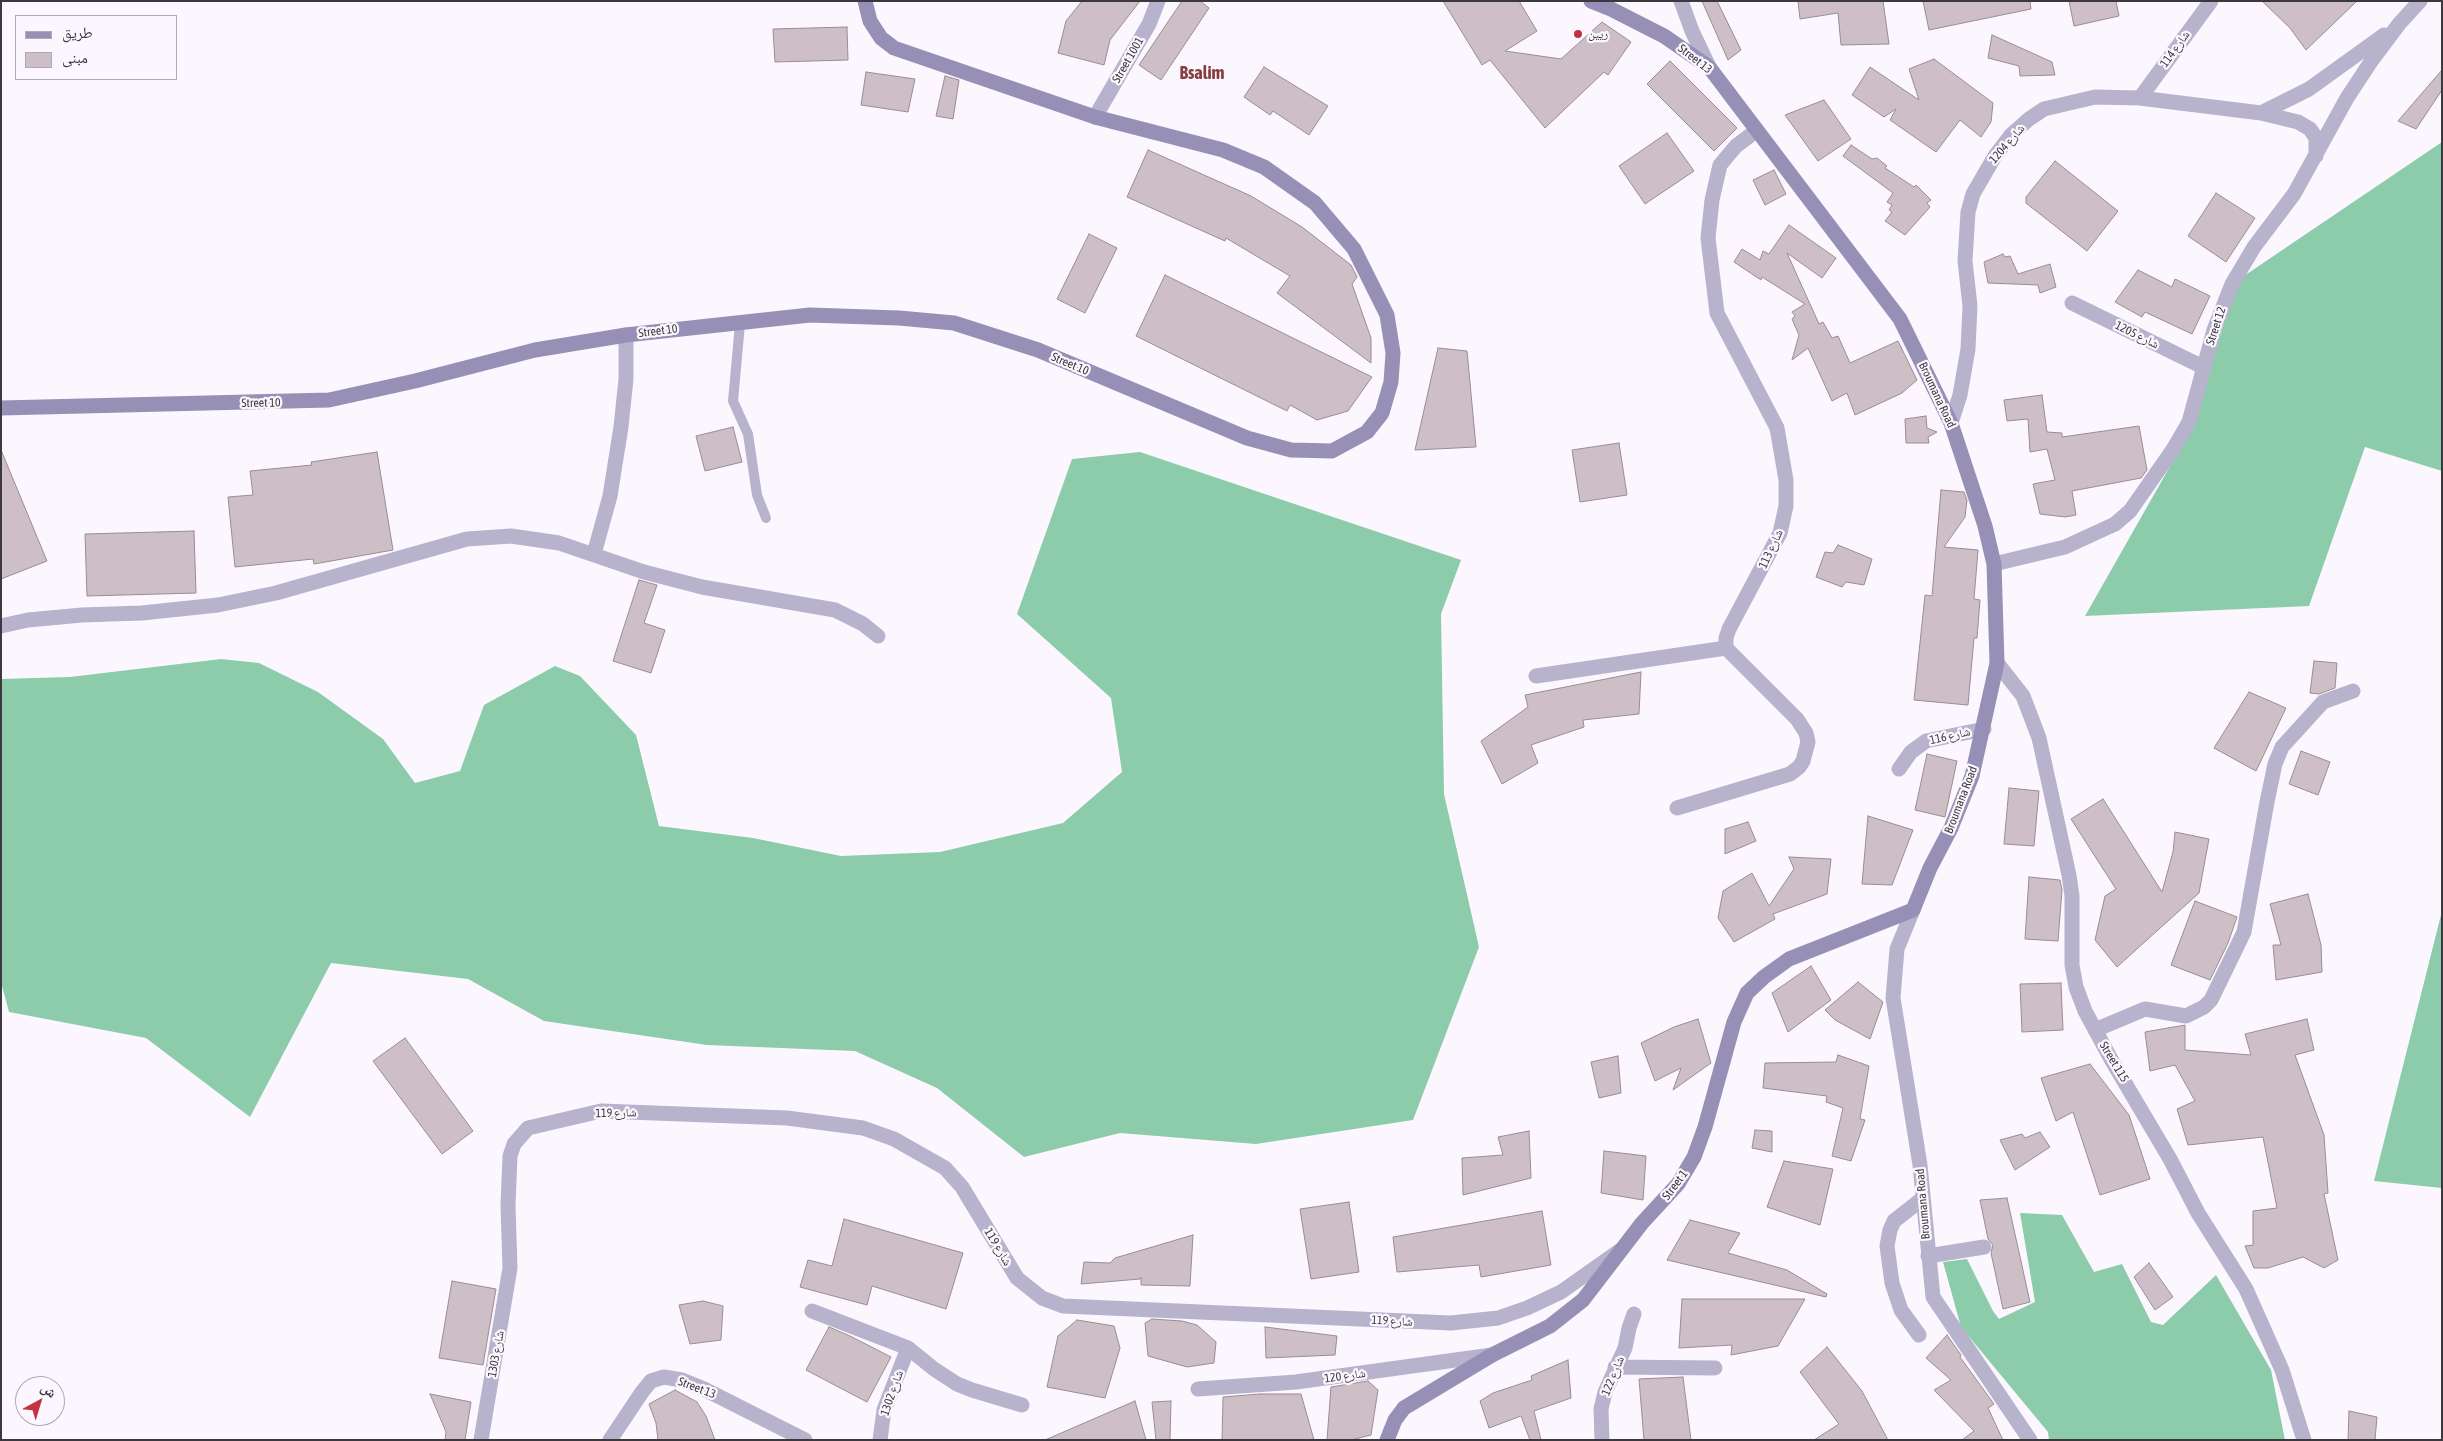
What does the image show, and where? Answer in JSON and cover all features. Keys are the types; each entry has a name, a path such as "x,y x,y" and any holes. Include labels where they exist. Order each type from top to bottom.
{"main road":[{"name":"Street 10","path":"1,408 329,400 415,381 535,350 626,335 810,315 899,318 954,323 1038,350 1246,438 1291,450 1332,450 1367,432 1382,413 1391,382 1393,353 1387,315 1354,249 1315,203 1264,167 1223,150 1095,117 894,48 881,38 870,21 865,1"},
{"name":"Street 13","path":"1591,1 1664,36 1709,67 1789,175"},
{"name":"Broumana Road","path":"1789,175 1878,287 1900,319 1951,423 1985,526 1994,564 1997,663 1984,729 1972,776 1951,828 1930,868 1914,910"},
{"name":"Street 1","path":"1387,1440 1395,1420 1404,1408 1492,1355 1550,1326 1584,1300 1642,1223 1678,1184 1694,1157 1705,1126 1734,1022 1748,993 1764,977 1789,960 1914,910"}],"street":[{"name":"Street 1001","path":"1095,117 1149,24 1158,1"},
{"path":"1681,1 1692,31 1709,67"},
{"name":"شارع 114","path":"2140,98 2211,1"},
{"name":"Street 12","path":"1994,564 2065,547 2115,524 2130,510 2174,448 2189,422 2203,367 2224,301 2232,284 2254,247 2294,194 2316,158 2347,98 2399,24 2420,1"},
{"name":"Street 12","path":"2260,113 2309,89 2399,24"},
{"name":"شارع 1204","path":"1951,423 1960,395 1968,349 1970,306 1965,262 1968,219 1973,194 1982,176 2011,135 2029,119 2044,110 2095,97 2140,98 2260,113 2298,122 2310,129 2316,138 2316,158"},
{"name":"شارع 113","path":"1726,648 1726,638 1729,629 1780,533 1786,506 1786,480 1777,428 1717,312 1708,238 1712,200 1720,165 1736,146 1756,131"},
{"name":"شارع 1205","path":"2072,303 2203,367"},
{"path":"594,554 610,496 626,379 626,335"},
{"path":"1,626 28,620 82,615 142,613 228,603 285,591 387,560 467,539 512,536 559,543 644,572 702,588 835,610 863,624 878,636"},
{"path":"1536,676 1726,648 1798,719 1806,733 1808,742 1807,752 1799,767 1790,774 1677,808"},
{"name":"Street 115","path":"1997,663 2022,696 2039,738 2070,882 2074,972 2085,1010 2170,1159 2198,1213 2246,1289 2282,1370 2304,1440"},
{"path":"2095,1030 2145,1009 2186,1016 2204,1007 2211,1000 2244,932 2266,802 2275,764 2282,747 2323,702 2353,691"},
{"name":"شارع 116","path":"1899,769 1911,752 1926,742 1984,729"},
{"name":"Broumana Road","path":"1914,910 1897,949 1893,998 1920,1165 1933,1297 2030,1440"},
{"name":"شارع 119","path":"510,1268 509,1186 510,1156 514,1144 528,1128 601,1112 787,1118 864,1128 894,1139 945,1168 962,1187 1017,1278 1042,1298 1063,1306 1451,1323 1498,1318 1527,1308 1561,1292 1624,1248"},
{"path":"1919,1335 1901,1310 1892,1283 1887,1246 1894,1221 1922,1199"},
{"path":"1928,1256 1984,1248"},
{"name":"شارع 1303","path":"481,1440 510,1268"},
{"path":"812,1311 908,1348 934,1369 957,1384 1022,1405"},
{"name":"شارع 122","path":"1602,1440 1601,1409 1615,1367 1625,1348 1634,1314"},
{"name":"شارع 1302","path":"880,1440 884,1410 908,1348"},
{"name":"شارع 120","path":"1198,1389 1296,1382 1492,1355"},
{"path":"1615,1367 1715,1368"},
{"name":"Street 13","path":"610,1440 646,1386 651,1381 664,1377 682,1380 704,1389 805,1440"}],"lane":[{"path":"740,324 733,401 748,434 757,495 766,518"}],"green space":[{"path":"2442,142 2442,471 2365,447 2309,606 2085,616 2189,433 2238,280"},
{"path":"1140,452 1461,560 1441,614 1444,794 1479,947 1413,1120 1256,1144 1120,1133 1024,1157 937,1088 855,1051 707,1045 544,1021 468,979 331,963 250,1117 146,1038 9,1012 1,982 1,679 70,677 221,659 259,663 318,692 383,739 415,783 460,771 484,705 555,666 580,676 636,735 659,826 753,838 841,856 940,852 1063,823 1122,772 1111,698 1017,614 1072,459"},
{"path":"2442,911 2442,1188 2374,1181"},
{"path":"2020,1213 2062,1215 2094,1272 2122,1264 2151,1322 2163,1325 2216,1275 2271,1370 2285,1440 2049,1440 2048,1432 1961,1327 1943,1262 1967,1259 1993,1311 1999,1319 2035,1302"}],"building":[{"path":"1082,1 1140,1 1110,40 1104,65 1058,53 1066,21"},
{"path":"1182,1 1200,1 1209,8 1161,80 1139,65"},
{"path":"1443,1 1519,1 1537,31 1505,51 1561,59 1602,22 1631,42 1608,75 1604,72 1545,128 1490,60 1482,65"},
{"path":"1702,1 1717,1 1741,50 1728,60"},
{"path":"1798,1 1883,1 1889,44 1841,45 1838,13 1800,19"},
{"path":"1923,1 2030,1 2031,9 1929,30"},
{"path":"2069,1 2116,1 2119,16 2074,26"},
{"path":"2262,1 2357,1 2306,50 2290,28"},
{"path":"847,27 848,60 775,62 773,29"},
{"path":"1992,35 2052,62 2055,75 2020,76 2019,66 1988,58"},
{"path":"1934,59 1993,103 1991,122 1981,137 1960,120 1936,152 1890,120 1896,109 1884,117 1852,95 1870,67 1919,100 1909,69"},
{"path":"1670,61 1737,128 1714,151 1647,84"},
{"path":"1264,67 1328,106 1309,135 1273,111 1270,115 1244,97"},
{"path":"2442,70 2442,90 2416,129 2398,121"},
{"path":"866,72 915,79 908,112 861,105"},
{"path":"945,76 959,80 953,119 936,116"},
{"path":"1824,100 1851,139 1818,161 1785,115"},
{"path":"1667,133 1694,171 1645,204 1619,166"},
{"path":"1851,145 1872,159 1877,158 1887,166 1885,168 1914,187 1916,185 1931,200 1927,203 1930,207 1905,235 1885,221 1892,212 1889,210 1892,205 1887,202 1893,193 1843,156"},
{"path":"1148,150 1251,196 1302,227 1351,265 1357,277 1352,284 1371,338 1371,363 1277,293 1290,276 1226,238 1225,241 1127,197"},
{"path":"2055,161 2118,211 2087,251 2026,203 2026,197"},
{"path":"1774,170 1786,194 1765,205 1753,180"},
{"path":"2216,193 2255,218 2226,262 2188,236"},
{"path":"1789,225 1836,258 1822,278 1787,253 1819,324 1823,322 1832,338 1838,336 1850,363 1898,341 1917,380 1902,393 1855,415 1847,393 1832,401 1808,348 1792,360 1799,335 1792,319 1795,316 1792,312 1805,304 1762,277 1761,280 1734,262 1742,249 1760,260 1763,251 1769,254"},
{"path":"1089,234 1117,248 1085,313 1057,299"},
{"path":"2003,254 2005,257 2010,256 2018,274 2050,264 2056,287 2040,293 2038,285 1988,283 1984,262"},
{"path":"2138,270 2172,287 2175,279 2210,296 2192,334 2145,312 2142,317 2115,302"},
{"path":"1165,275 1372,377 1348,411 1317,420 1290,405 1287,411 1136,336"},
{"path":"1438,348 1467,351 1476,447 1415,450"},
{"path":"2042,395 2047,432 2062,433 2062,437 2139,426 2147,470 2141,478 2072,491 2076,515 2065,517 2040,514 2033,484 2055,480 2047,449 2030,452 2028,419 2007,421 2004,400"},
{"path":"1926,416 1927,428 1937,432 1928,437 1929,443 1906,443 1905,419"},
{"path":"733,427 742,462 705,471 696,436"},
{"path":"1619,443 1627,495 1580,502 1572,450"},
{"path":"1,450 47,561 1,579"},
{"path":"377,452 393,550 314,564 313,559 235,567 228,497 253,495 250,471 312,465 311,462"},
{"path":"1941,490 1964,492 1967,500 1965,517 1944,547 1978,550 1974,599 1980,600 1977,638 1974,638 1968,705 1914,700 1925,595 1932,596"},
{"path":"194,531 196,593 87,596 85,534"},
{"path":"1838,545 1872,559 1864,585 1846,582 1842,587 1816,577 1825,552 1833,553"},
{"path":"639,580 657,585 644,623 665,630 651,673 613,661"},
{"path":"2314,661 2337,663 2335,688 2319,694 2310,693"},
{"path":"1641,672 1639,714 1583,720 1584,727 1531,745 1538,763 1502,784 1481,741 1528,707 1525,695"},
{"path":"2249,692 2286,708 2256,771 2214,748"},
{"path":"2301,751 2330,762 2318,795 2289,784"},
{"path":"1927,754 1957,761 1945,817 1915,810"},
{"path":"2009,788 2039,791 2034,846 2004,844"},
{"path":"2103,799 2162,892 2173,852 2175,832 2209,839 2199,893 2117,967 2095,940 2105,896 2116,889 2071,819"},
{"path":"1868,816 1913,830 1892,885 1862,884"},
{"path":"1748,822 1756,841 1725,854 1725,829"},
{"path":"1789,857 1831,859 1827,894 1773,914 1775,919 1734,942 1718,918 1723,891 1752,873 1769,906 1794,869"},
{"path":"2029,877 2060,880 2062,890 2058,941 2025,939"},
{"path":"2308,894 2321,945 2322,972 2276,980 2273,945 2281,945 2270,904"},
{"path":"2195,901 2237,917 2228,943 2210,980 2171,965"},
{"path":"1811,966 1831,1000 1788,1032 1772,993"},
{"path":"1858,982 1883,1002 1870,1039 1835,1020 1825,1010"},
{"path":"2061,983 2063,1030 2022,1032 2020,984"},
{"path":"1698,1019 1711,1063 1673,1090 1681,1068 1655,1081 1641,1043 1674,1027"},
{"path":"2307,1019 2314,1050 2295,1055 2324,1135 2328,1193 2324,1194 2338,1260 2324,1268 2303,1257 2268,1268 2254,1268 2245,1246 2253,1245 2253,1211 2277,1208 2263,1137 2188,1145 2177,1109 2195,1101 2175,1065 2150,1071 2145,1032 2185,1025 2185,1050 2251,1055 2245,1034"},
{"path":"405,1038 473,1131 442,1154 373,1061"},
{"path":"1838,1055 1869,1066 1860,1119 1865,1120 1851,1161 1832,1156 1843,1108 1826,1102 1827,1096 1763,1088 1765,1063 1836,1062"},
{"path":"1618,1056 1621,1093 1599,1098 1591,1062"},
{"path":"2090,1064 2129,1115 2150,1179 2100,1195 2073,1112 2056,1121 2041,1078"},
{"path":"1755,1130 1772,1131 1772,1152 1752,1148"},
{"path":"1529,1131 1531,1178 1463,1195 1462,1158 1503,1155 1498,1137"},
{"path":"2040,1132 2050,1147 2015,1170 2000,1140 2022,1134 2025,1138"},
{"path":"1604,1151 1646,1156 1643,1200 1601,1193"},
{"path":"1784,1161 1833,1169 1820,1225 1767,1207"},
{"path":"2007,1198 2030,1302 2003,1309 1991,1253 1993,1245 1988,1239 1980,1200"},
{"path":"1349,1202 1359,1272 1311,1279 1300,1209"},
{"path":"1542,1211 1551,1265 1481,1277 1479,1265 1397,1272 1393,1237"},
{"path":"844,1219 963,1253 946,1309 872,1286 867,1305 800,1287 808,1260 832,1266"},
{"path":"1690,1220 1740,1233 1728,1253 1787,1270 1827,1294 1826,1297 1667,1260"},
{"path":"1193,1235 1190,1286 1141,1285 1141,1277 1140,1279 1081,1284 1084,1262 1110,1263 1115,1258"},
{"path":"2149,1263 2173,1297 2155,1310 2134,1277"},
{"path":"452,1281 496,1289 483,1365 439,1358"},
{"path":"1682,1299 1805,1299 1778,1346 1731,1355 1732,1345 1679,1348"},
{"path":"703,1301 723,1306 721,1340 690,1344 679,1305"},
{"path":"1152,1319 1182,1321 1197,1325 1216,1342 1214,1363 1187,1367 1148,1356 1145,1323"},
{"path":"1077,1320 1114,1326 1120,1348 1105,1398 1047,1387 1058,1336"},
{"path":"829,1327 891,1357 867,1402 806,1370"},
{"path":"1265,1327 1337,1336 1335,1355 1266,1358"},
{"path":"1947,1335 1961,1355 1960,1357 1994,1404 1988,1408 2003,1440 1962,1440 1974,1431 1934,1390 1951,1380 1926,1358"},
{"path":"1827,1347 1862,1391 1888,1440 1814,1440 1839,1424 1800,1372"},
{"path":"1568,1360 1571,1398 1534,1411 1541,1440 1530,1440 1521,1416 1489,1428 1480,1401 1493,1393 1532,1380 1531,1376"},
{"path":"1683,1377 1691,1440 1644,1440 1639,1379"},
{"path":"1368,1381 1378,1390 1371,1435 1351,1440 1327,1440 1331,1387"},
{"path":"675,1390 697,1402 706,1416 715,1440 658,1440 656,1423 649,1404"},
{"path":"430,1394 471,1402 465,1440 445,1440 446,1432"},
{"path":"1260,1394 1301,1394 1314,1440 1222,1440 1223,1397"},
{"path":"1135,1401 1146,1440 1045,1440"},
{"path":"1171,1401 1170,1440 1156,1440 1152,1402"},
{"path":"2349,1411 2377,1417 2375,1440 2348,1440"}],"place":[{"name":"ريين","path":"1578,34"}],"district":[{"name":"Bsalim","path":"1202,73"}]}
